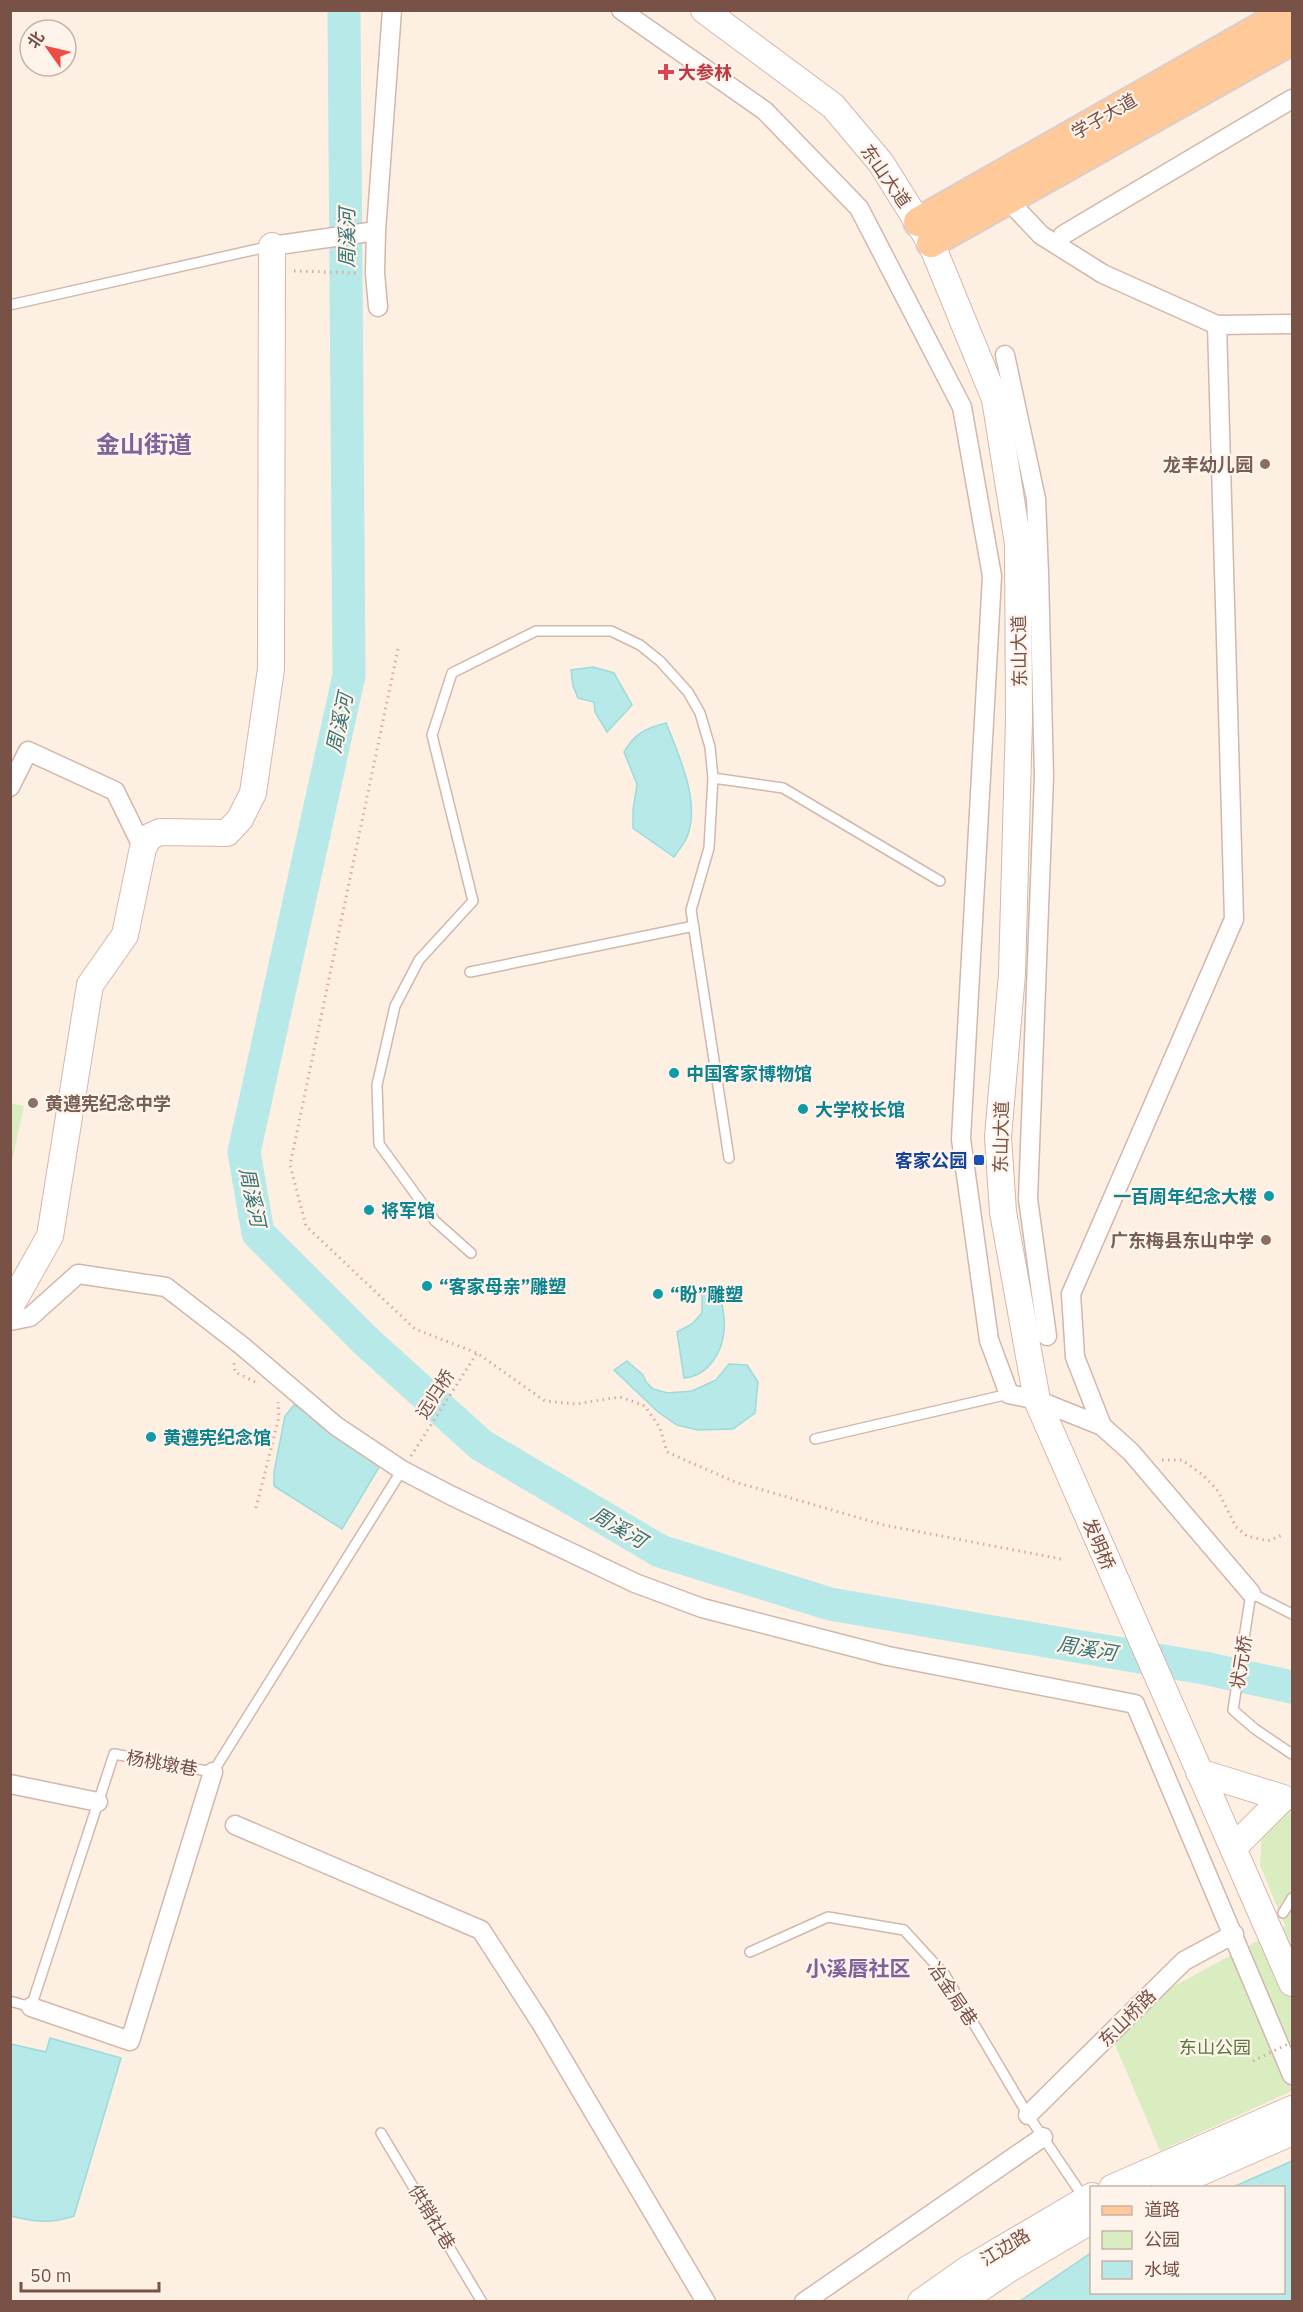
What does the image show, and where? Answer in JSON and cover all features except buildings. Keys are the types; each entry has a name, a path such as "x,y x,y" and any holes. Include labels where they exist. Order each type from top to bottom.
{"main road":[{"name":"东山大道","path":"704,10 833,106 881,163 924,232 995,399 1018,544 1019,720 1012,963 998,1137 1003,1212 1037,1400"},
{"name":"学子大道","path":"924,232 1291,10"},
{"name":"学子大道","path":"924,232 1007,200 1293,40"},
{"path":"10,1307 50,1236 90,985 125,935 143,848 148,837 160,832 227,833 240,819 253,793 271,669 272,246"},
{"name":"发明桥","path":"1037,1400 1293,1983"},
{"path":"1199,1772 1288,1798"},
{"path":"1233,1848 1288,1798"},
{"path":"1114,2186 1293,2109"},
{"path":"1167,2186 1293,2132"},
{"name":"江边路","path":"921,2301 968,2269 1089,2205"},
{"name":"江边路","path":"960,2301 1009,2269 1089,2205"}],"street":[{"path":"378,307 375,273 376,231 392,10"},
{"path":"621,10 765,111 859,208 962,406 992,576 961,1139 990,1340 1009,1394 1037,1400 1102,1426 1131,1452 1251,1593"},
{"path":"1042,137 1264,10"},
{"path":"1063,235 1293,99"},
{"path":"1007,200 1041,235 1103,274 1217,325 1293,324"},
{"path":"272,246 376,231"},
{"path":"1102,1426 1075,1357 1071,1294 1234,919 1217,325"},
{"path":"1005,355 1036,499 1044,776 1028,1199 1047,1336"},
{"path":"10,787 28,751 115,791 143,848"},
{"path":"10,1321 30,1317 78,1274 166,1287 241,1345 336,1426 402,1470 635,1583 702,1608 888,1656 1135,1704 1237,1934 1293,2074"},
{"path":"31,2007 130,2041 213,1772"},
{"path":"10,1784 98,1802"},
{"path":"235,1825 481,1930 541,2023 706,2301"},
{"name":"东山桥路","path":"1028,2115 1184,1961 1237,1934"},
{"path":"804,2301 1043,2138"}],"lane":[{"path":"10,305 272,246"},
{"path":"471,1253 435,1221 379,1144 377,1085 395,1006 419,960 473,901 432,735 452,673 536,631 611,631 640,645 660,661 688,692 700,713 710,747 713,778 709,848 691,910 729,1158"},
{"path":"713,778 783,788 940,881"},
{"path":"470,972 694,926"},
{"path":"815,1439 1009,1394"},
{"name":"杨桃墩巷","path":"31,2007 114,1754 213,1772 402,1470"},
{"path":"1251,1593 1293,1614"},
{"name":"状元桥","path":"1251,1593 1233,1710 1255,1730 1293,1754"},
{"path":"1282,1913 1293,1898"},
{"name":"冶金局巷","path":"750,1952 828,1917 904,1930 945,1975 1028,2115 1089,2205"},
{"path":"10,2001 31,2007"},
{"name":"供销社巷","path":"381,2133 482,2301"}],"path":[{"path":"293,271 362,273"},
{"path":"398,649 290,1165 306,1226 415,1329 477,1353 545,1401 575,1404 620,1397 645,1406 660,1428 667,1452 735,1482 884,1525 1060,1559"},
{"name":"远归桥","path":"415,1450 477,1353"},
{"path":"233,1356 235,1372 261,1385"},
{"path":"256,1508 279,1418 278,1394"},
{"path":"1131,1452 1162,1460 1182,1460 1196,1470 1218,1491 1236,1527 1247,1536 1268,1541 1284,1534"},
{"path":"1253,2061 1293,2042"}],"green space":[{"path":"10,1103 24,1106 11,1166"},
{"name":"东山公园","path":"1285,1807 1292,1807 1292,2091 1160,2151 1106,2023 1285,1926 1260,1865 1262,1829"}],"water":[{"path":"593,667 614,673 632,705 607,732 595,712 594,702 578,698 573,686 571,670"},
{"path":"666,723 687,779 691,809 691,824 687,837 674,857 633,828 637,784 624,752 641,733"},
{"path":"719,1287 724,1331 717,1355 700,1373 684,1378 677,1332 692,1324 702,1313 702,1292"},
{"path":"627,1361 643,1375 653,1389 668,1393 692,1391 716,1380 729,1364 747,1365 758,1382 755,1413 733,1429 698,1430 677,1425 658,1412 614,1370"},
{"path":"294,1405 381,1464 342,1529 274,1486 274,1472 285,1416"},
{"path":"50,2038 121,2058 74,2216 57,2220 28,2220 11,2216 11,2044 46,2052"},
{"path":"1292,2161 1292,2301 1020,2301 1090,2254 1090,2294 1285,2294 1285,2186 1235,2186"}],"waterway":[{"name":"周溪河","path":"344,10 349,675 244,1152 258,1233 368,1343 481,1445 660,1551 830,1604 1204,1668 1292,1687"}],"place":[{"name":"大参林","path":"666,72"},
{"name":"龙丰幼儿园","path":"1265,464"},
{"name":"中国客家博物馆","path":"674,1073"},
{"name":"黄遵宪纪念中学","path":"33,1103"},
{"name":"大学校长馆","path":"803,1109"},
{"name":"客家公园","path":"979,1160"},
{"name":"一百周年纪念大楼","path":"1269,1196"},
{"name":"将军馆","path":"369,1210"},
{"name":"广东梅县东山中学","path":"1266,1240"},
{"name":"“客家母亲”雕塑","path":"427,1286"},
{"name":"“盼”雕塑","path":"658,1294"},
{"name":"黄遵宪纪念馆","path":"151,1437"}],"district":[{"name":"金山街道","path":"144,444"},
{"name":"小溪唇社区","path":"858,1968"}]}
